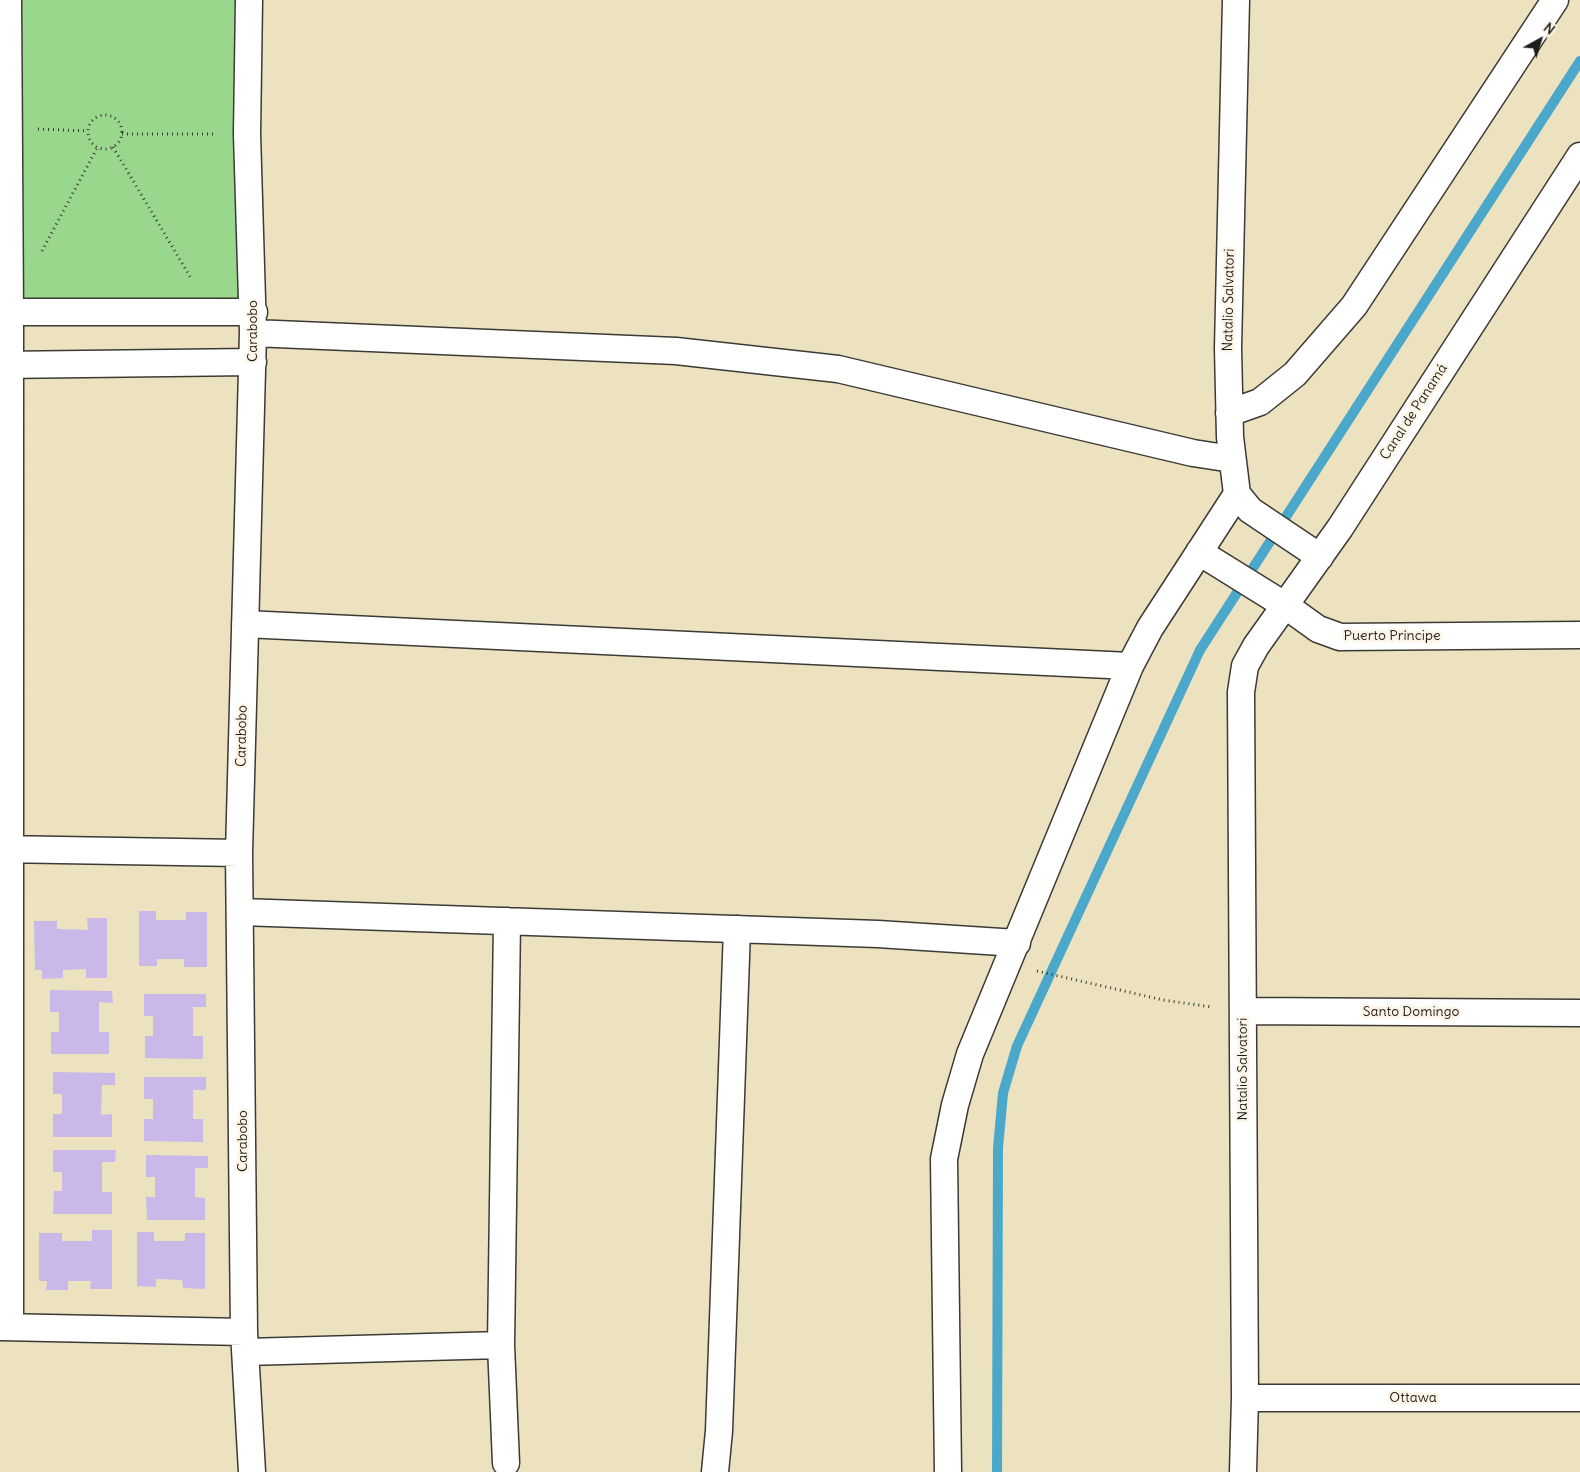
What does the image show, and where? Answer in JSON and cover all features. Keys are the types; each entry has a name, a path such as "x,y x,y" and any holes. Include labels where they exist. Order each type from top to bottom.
{"street":[{"path":"8,0 5,312 5,1327 245,1342 501,1345"},
{"name":"Carabobo","path":"249,0 247,134 253,362 240,853 245,1342 252,1472"},
{"name":"Natalio Salvatori","path":"1236,0 1228,338 1230,437 1237,494"},
{"path":"1229,413 1260,402 1295,374 1354,306 1554,0"},
{"name":"Canal de Panamá","path":"1245,666 1256,646 1320,557 1580,156"},
{"path":"5,312 210,312 253,323 676,351 838,369 1193,453 1232,459"},
{"path":"5,365 253,362"},
{"path":"948,1472 944,1159 955,1105 970,1054 1130,666 1150,628 1237,494 1250,510 1320,557"},
{"name":"Puerto Príncipe","path":"1199,552 1286,606 1318,629 1340,637 1580,635"},
{"path":"245,624 1130,666"},
{"name":"Natalio Salvatori","path":"1243,1472 1245,1398 1241,692 1245,666"},
{"path":"5,848 240,853"},
{"path":"241,912 878,934 1016,943"},
{"path":"506,1463 501,1345 507,921"},
{"path":"716,1472 737,929"},
{"name":"Santo Domingo","path":"1243,1011 1580,1013"},
{"name":"Ottawa","path":"1245,1398 1580,1398"}],"path":[{"path":"106,114 120,123 122,134 121,139 114,147 108,149 97,148 88,139 90,122 94,118 106,114"},
{"path":"8,128 88,131"},
{"path":"122,134 247,134"},
{"path":"114,147 210,312"},
{"path":"42,252 97,148"},
{"path":"1031,970 1163,1000 1243,1011"}],"green space":[{"path":"8,0 249,0 254,312 10,312"}],"building":[{"path":"139,911 156,911 156,920 186,920 186,912 207,912 207,967 184,967 184,959 157,959 157,966 139,966"},
{"path":"87,918 107,918 107,978 86,978 86,969 63,970 63,978 42,979 42,970 35,970 34,921 57,921 57,929 88,930"},
{"path":"50,990 112,991 113,1003 99,1002 99,1032 109,1032 109,1054 51,1054 51,1032 59,1032 59,1012 50,1012"},
{"path":"144,994 206,994 206,1007 193,1007 193,1036 203,1036 203,1059 145,1058 145,1036 153,1036 153,1016 144,1016"},
{"path":"53,1072 115,1073 115,1085 102,1085 101,1115 112,1114 112,1137 53,1137 53,1114 62,1114 62,1094 53,1094"},
{"path":"144,1077 206,1077 206,1090 193,1090 193,1119 203,1119 203,1142 144,1141 144,1119 153,1119 153,1099 144,1099"},
{"path":"53,1150 116,1150 115,1162 102,1162 102,1192 112,1192 112,1214 53,1214 54,1191 62,1191 62,1172 53,1172"},
{"path":"146,1155 208,1156 208,1168 195,1168 195,1197 205,1198 205,1220 147,1220 146,1197 155,1197 155,1177 146,1177"},
{"path":"92,1230 112,1230 112,1289 90,1289 91,1281 68,1281 68,1290 46,1290 47,1281 39,1281 39,1233 62,1233 62,1241 92,1241"},
{"path":"137,1232 154,1232 154,1241 185,1241 185,1233 205,1233 205,1289 183,1288 182,1280 156,1279 156,1287 137,1286"}],"waterway":[{"path":"997,1472 998,1148 1003,1093 1017,1046 1200,650 1580,61"}]}
